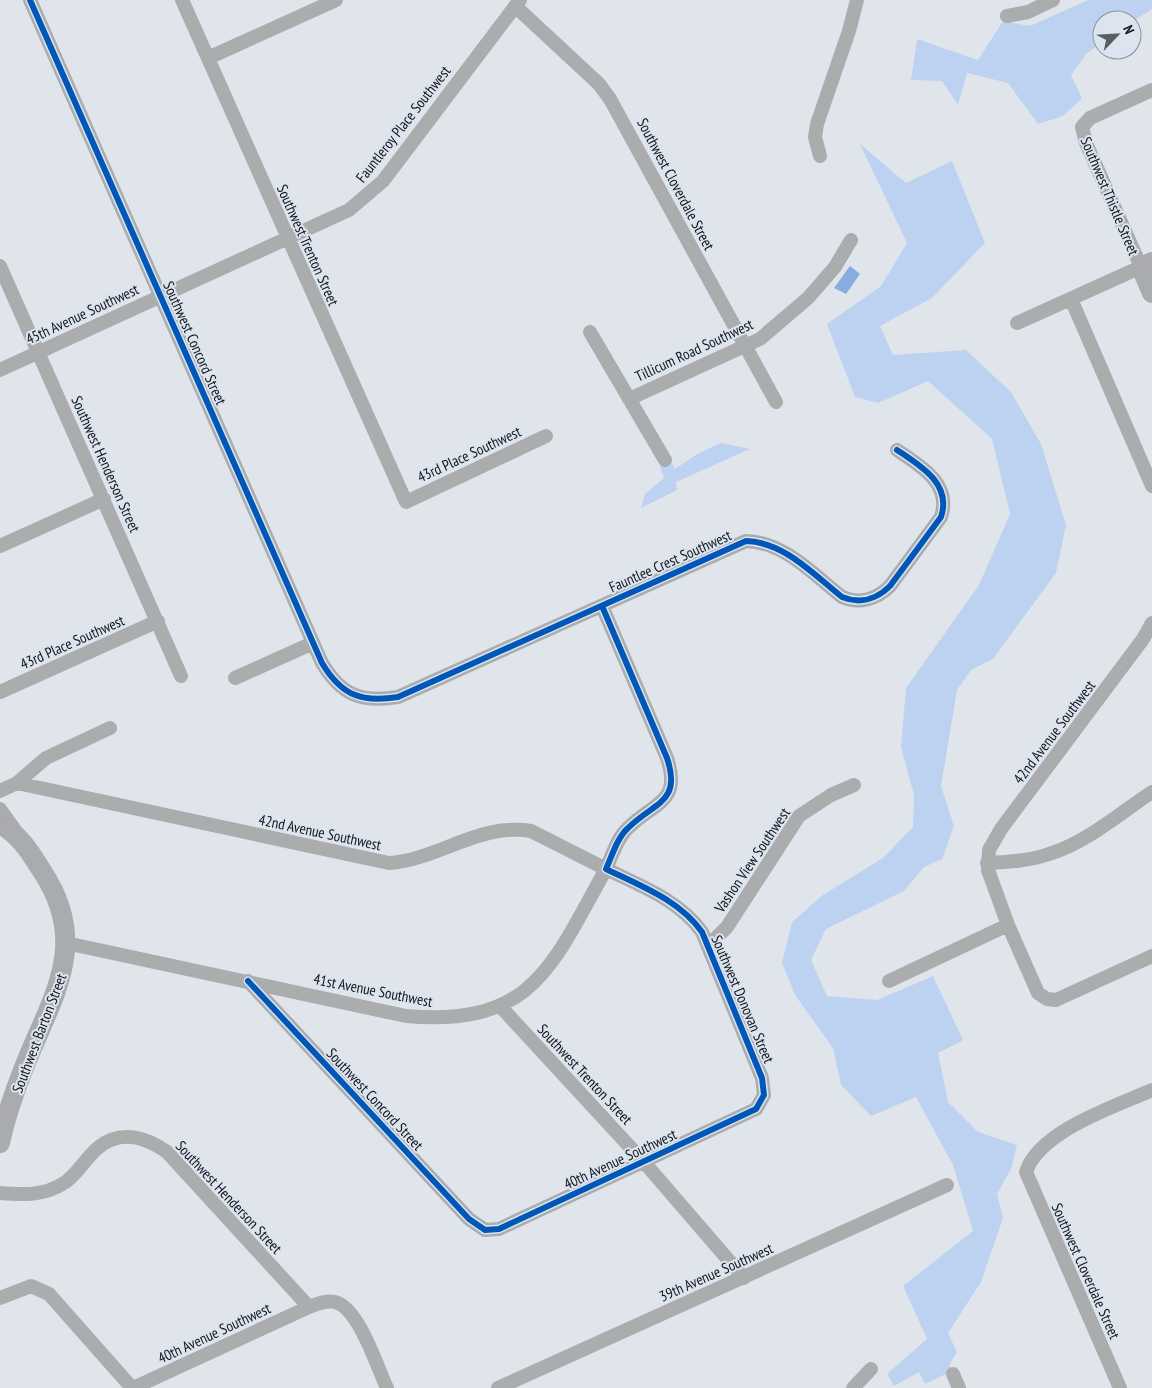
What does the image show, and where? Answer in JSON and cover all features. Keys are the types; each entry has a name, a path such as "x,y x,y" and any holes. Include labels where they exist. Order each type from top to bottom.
{"street":[{"name":"Southwest Concord Street","path":"30,0 313,643 329,674 345,690"},
{"name":"Southwest Trenton Street","path":"182,0 406,502"},
{"path":"208,58 336,0"},
{"path":"820,156 815,137 816,124 849,31 857,0"},
{"path":"1007,16 1028,12 1053,0"},
{"name":"Fauntleroy Place Southwest","path":"287,238 349,210 378,187 518,3"},
{"name":"Southwest Cloverdale Street","path":"518,3 599,84 610,99 776,402"},
{"name":"Southwest Thistle Street","path":"1152,90 1090,118 1082,127 1086,143 1146,264 1152,293"},
{"name":"45th Avenue Southwest","path":"0,370 287,238"},
{"name":"Tillicum Road Southwest","path":"629,399 760,339 808,298 834,267 851,240"},
{"path":"1018,323 1146,264"},
{"name":"Southwest Henderson Street","path":"0,266 181,676"},
{"path":"1071,299 1150,477"},
{"path":"590,332 665,460"},
{"name":"43rd Place Southwest","path":"406,502 546,436"},
{"name":"Fauntlee Crest Southwest","path":"345,690 356,697 371,699 398,696 746,541 759,541 780,549 842,597 850,601 863,601 883,594 941,518 944,508 944,498 937,482 923,468 897,450"},
{"path":"0,546 104,499"},
{"path":"602,606 667,758 672,780 671,789 666,797 620,836 606,869"},
{"name":"43rd Place Southwest","path":"0,692 158,621"},
{"name":"42nd Avenue Southwest","path":"987,862 989,850 1001,828 1143,639 1152,623"},
{"path":"235,678 313,643"},
{"path":"0,791 17,782 46,758 110,728"},
{"name":"42nd Avenue Southwest","path":"17,782 389,863 411,860 498,830 520,828 531,830 606,869"},
{"name":"Vashon View Southwest","path":"708,946 732,920 799,816 831,794 854,785"},
{"path":"1152,792 1085,836 1051,854 1028,860 987,862 990,880 1038,992 1050,1000 1056,1000 1152,956"},
{"path":"0,809 25,845"},
{"name":"Southwest Barton Street","path":"0,824 25,845 57,897 64,919 66,943 65,965 59,986 27,1061 0,1143"},
{"name":"Southwest Donovan Street","path":"606,869 676,905 692,919 708,946 762,1078 764,1086 761,1103"},
{"name":"41st Avenue Southwest","path":"66,943 406,1016 456,1018 500,1006 542,977 554,962 606,869"},
{"path":"888,980 1008,925"},
{"name":"Southwest Concord Street","path":"248,981 470,1219 485,1230"},
{"name":"Southwest Trenton Street","path":"500,1006 643,1161 744,1278"},
{"name":"Southwest Cloverdale Street","path":"1120,1388 1026,1172 1028,1165 1045,1146 1065,1130 1152,1090"},
{"name":"40th Avenue Southwest","path":"485,1230 499,1229 643,1161 749,1114 761,1103"},
{"name":"Southwest Henderson Street","path":"0,1193 40,1194 65,1183 99,1146 122,1138 144,1138 167,1152 308,1307"},
{"name":"39th Avenue Southwest","path":"498,1388 947,1185"},
{"path":"0,1298 31,1286 44,1291 132,1388"},
{"path":"308,1307 333,1302 342,1304 353,1315 387,1388"},
{"name":"40th Avenue Southwest","path":"132,1388 308,1307"},
{"path":"853,1388 871,1369"},
{"path":"953,1374 959,1388"}],"shaded area":[{"path":"1088,0 1152,0 1152,9 1142,16 1142,10 1092,10 1092,50 1087,53 1071,75 1082,98 1063,116 1038,124 1008,83 967,73 958,105 942,81 911,80 917,39 978,60 1003,21 1030,26"},
{"path":"860,144 906,183 952,161 985,243 932,298 880,326 893,355 966,350 1011,392 1041,444 1066,525 1056,573 993,659 971,670 957,690 941,786 954,826 942,859 924,867 904,891 826,929 811,960 827,996 877,1000 933,976 963,1040 938,1053 948,1102 978,1132 1017,1145 1011,1169 997,1194 1003,1218 981,1282 948,1333 957,1352 950,1363 950,1372 925,1384 919,1372 894,1386 887,1374 927,1339 903,1286 973,1231 953,1165 916,1097 871,1116 841,1085 833,1048 795,995 782,963 792,922 823,895 883,858 913,827 914,795 901,747 906,688 979,585 1010,514 992,439 928,381 878,403 855,397 827,324 881,286 907,243"},
{"path":"721,443 750,449 676,482 677,490 641,508 645,494 664,478 660,466 670,460 675,469 697,454"}],"water":[{"path":"850,266 860,274 846,294 834,288"}],"cycle path":[{"path":"30,0 322,663 337,683 353,694 373,699 398,697 746,541 760,543 785,553 809,569 842,597 861,600 879,595 890,586 941,517 943,505 942,495 932,477 897,450"},
{"path":"248,981 469,1219 485,1230 499,1229 756,1109 764,1095 762,1078 702,932 693,921 671,902 606,869 624,832 663,800 668,793 671,784 671,773 667,758 602,606"}]}
